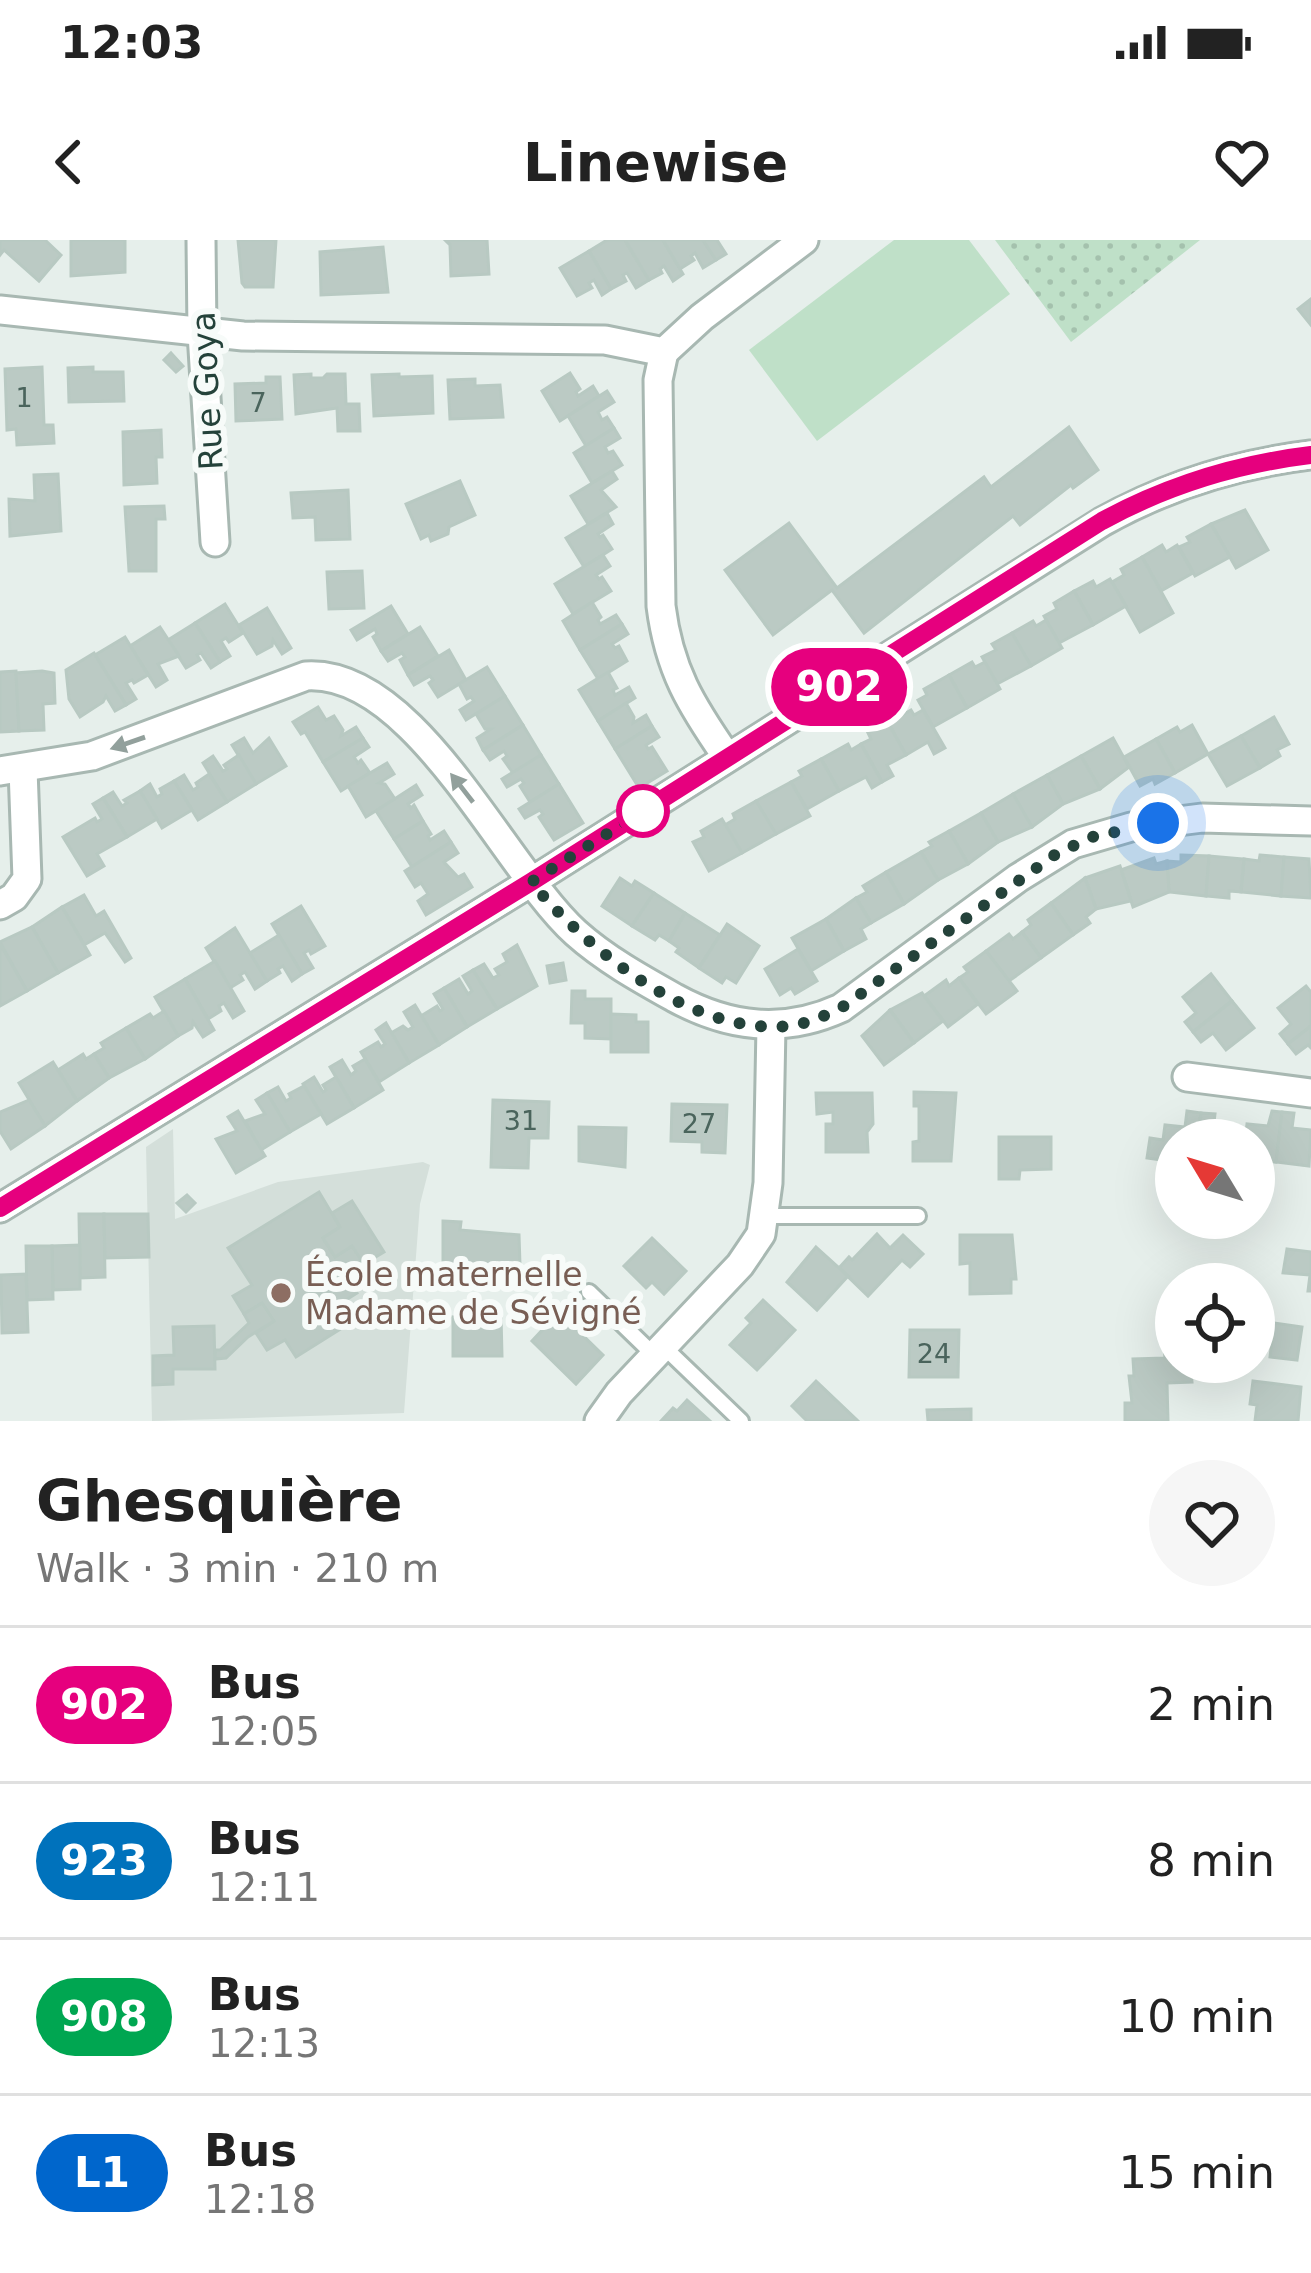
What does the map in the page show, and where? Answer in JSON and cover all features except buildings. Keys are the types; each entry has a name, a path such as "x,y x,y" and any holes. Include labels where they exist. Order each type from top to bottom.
{"street":[{"name":"Rue Goya","path":"201,240 215,542"},
{"path":"727,757 682,688 665,634 658,380 664,352 804,240"},
{"path":"0,310 202,333 604,340 664,352"},
{"path":"0,1208 1136,502 1232,469 1311,455"},
{"path":"0,905 14,897 27,879 11,770 92,756 306,676 332,677 385,706 424,740 531,882 576,933 630,973 694,1009 735,1022 771,1026 808,1022 841,1008 1018,878 1092,837 1202,818 1311,821"},
{"path":"599,1421 740,1265 761,1234 771,1026"},
{"path":"1187,1078 1311,1093"}],"lane":[{"path":"765,1216 918,1216"},
{"path":"589,1292 741,1421"}],"shaded area":[{"name":"École maternelle Madame de Sévigné","path":"173,1129 175,1219 278,1182 423,1162 430,1165 420,1204 404,1413 152,1421 146,1147"}],"green space":[{"path":"894,240 969,240 1010,294 817,441 749,350"},
{"path":"995,240 1200,240 1071,342"}],"bus line":[{"name":"902","path":"0,1208 531,882 1102,521 1198,478 1311,455"}],"place":[{"name":"École maternelle Madame de Sévigné","path":"281,1293"}],"route":[{"path":"643,811 531,882 576,933 630,973 694,1009 735,1022 771,1026 808,1022 841,1008 1018,878 1073,844 1158,823"}]}
